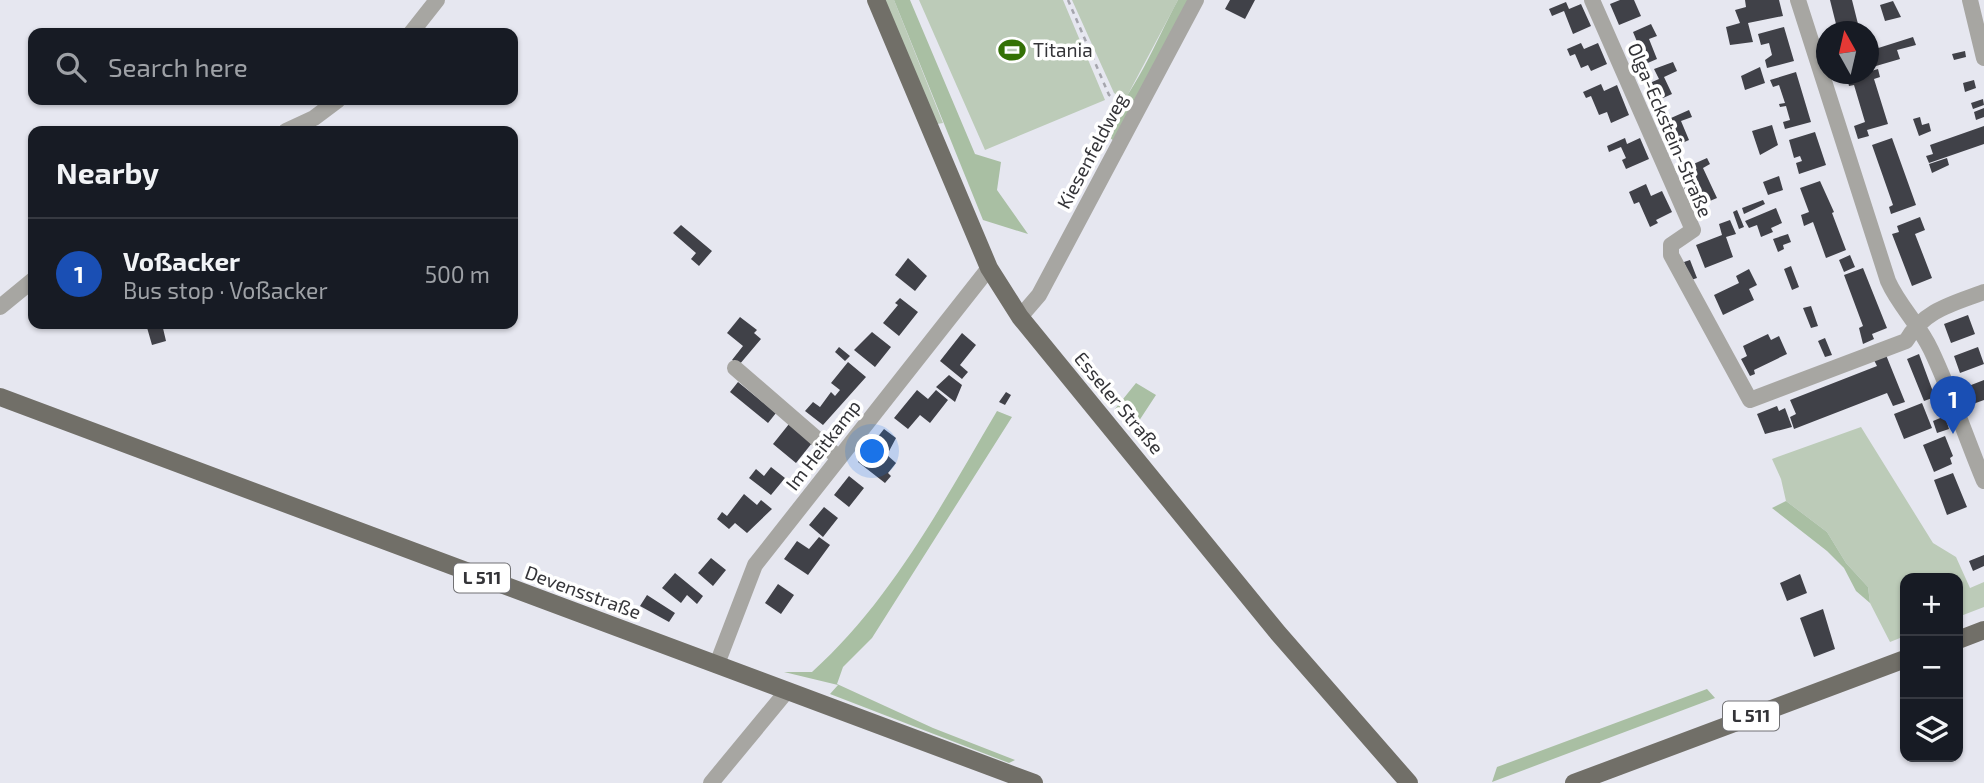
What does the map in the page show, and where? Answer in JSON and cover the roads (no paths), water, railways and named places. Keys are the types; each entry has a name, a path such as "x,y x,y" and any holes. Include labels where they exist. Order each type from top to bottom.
{"main road":[{"name":"Esseler Straße","path":"876,0 989,268 1020,317 1278,633 1409,783"},
{"name":"Devensstraße","path":"0,397 1034,783"},
{"path":"1963,638 1984,630"},
{"name":"L 511","path":"1574,783 1900,661"}],"street":[{"path":"415,28 437,0"},
{"name":"Kiesenfeldweg","path":"1020,317 1039,295 1196,0"},
{"name":"Olga-Eckstein-Straße","path":"1592,0 1693,230 1671,245 1671,255 1750,400 1906,341 1916,324"},
{"path":"1798,0 1888,281 1898,304 1916,324 1931,349 1984,481"},
{"path":"1970,0 1984,58"},
{"path":"297,126 314,118 331,105"},
{"name":"Im Heitkamp","path":"717,664 755,565 989,268"},
{"path":"0,307 28,284"},
{"path":"1916,324 1928,314 1984,292"},
{"path":"735,368 839,458"},
{"path":"711,783 787,691"}],"place":[{"name":"Titania","path":"1012,50"},
{"name":"Voßacker","path":"1953,434"}]}
